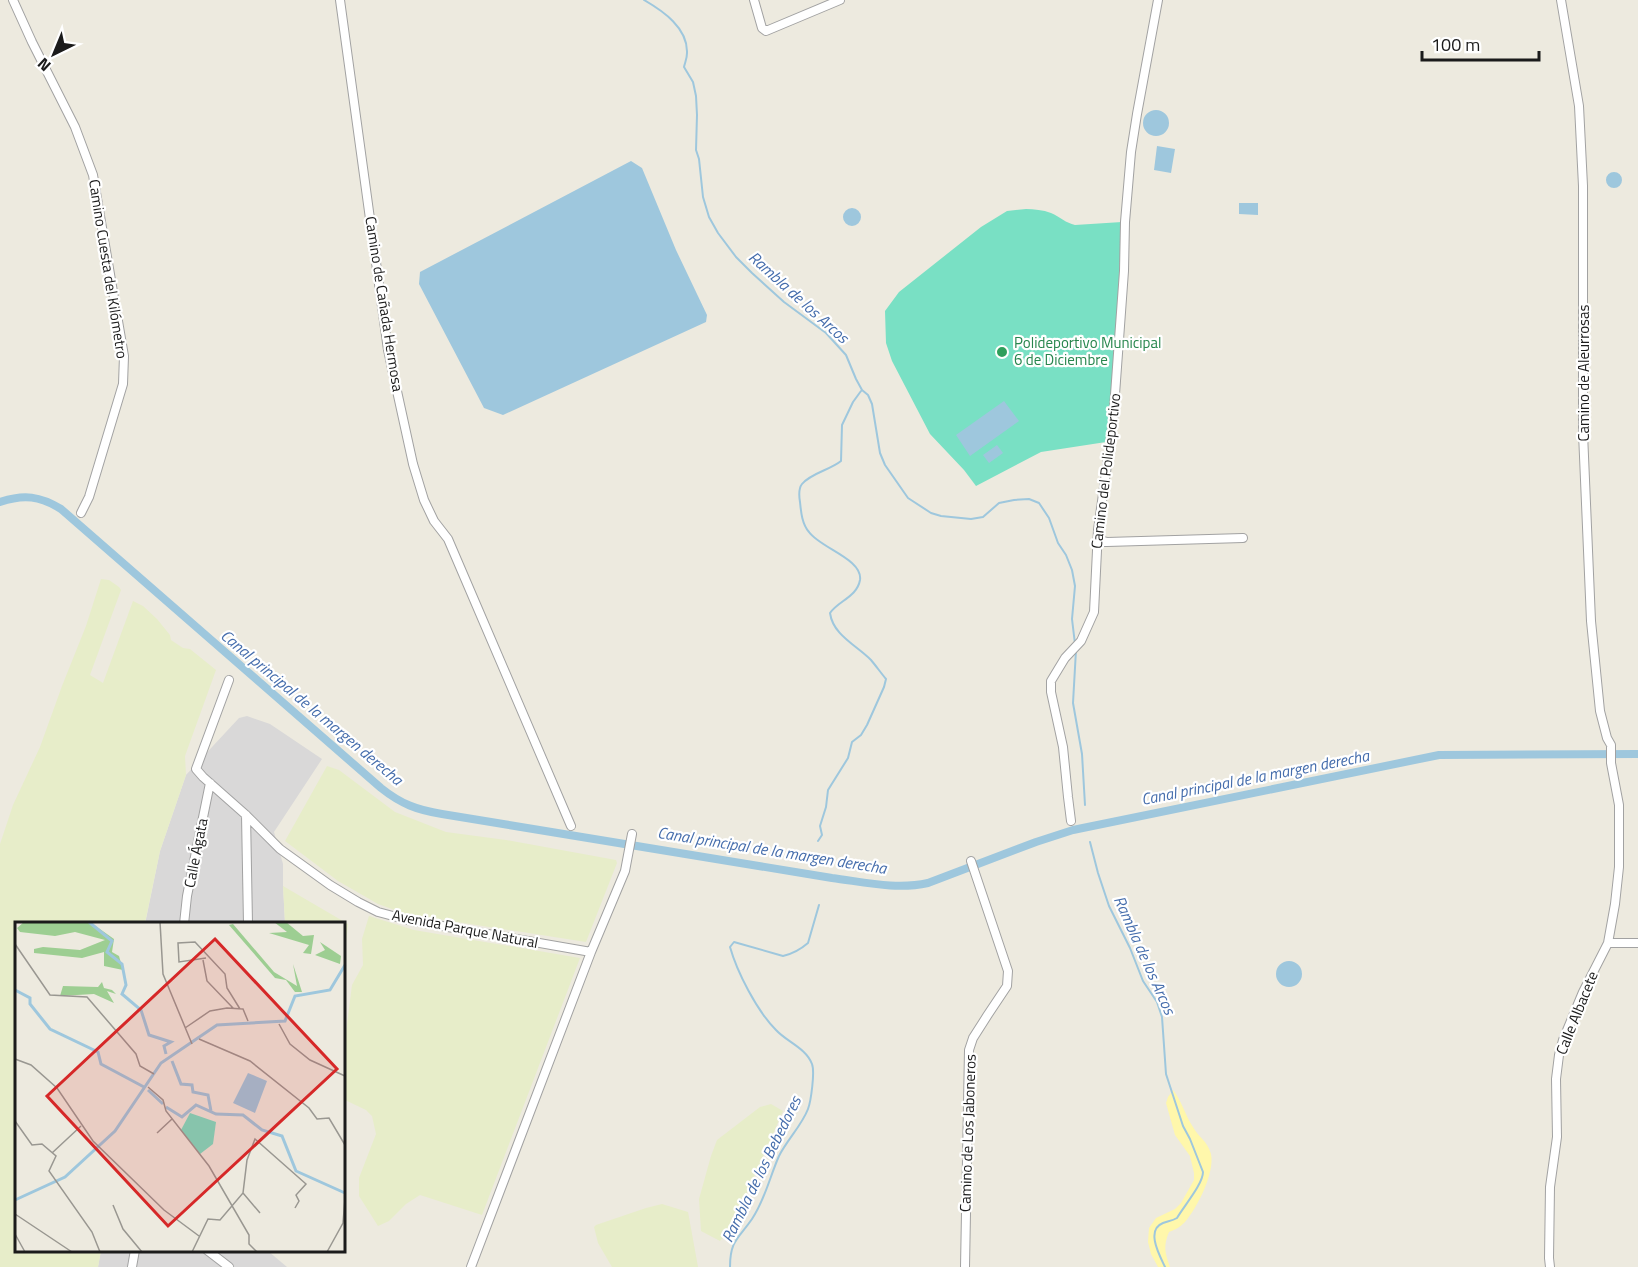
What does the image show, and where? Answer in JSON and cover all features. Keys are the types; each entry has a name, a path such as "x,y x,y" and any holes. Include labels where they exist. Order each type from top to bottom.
{"street":[{"name":"Camino Cuesta del Kilómetro","path":"13,0 75,126 93,175 124,356 123,384 89,497 81,513"},
{"name":"Camino de Cañada Hermosa","path":"340,0 388,350 413,464 424,500 434,521 448,539 572,826"},
{"path":"754,0 762,28 766,31 840,0"},
{"name":"Camino del Polideportivo","path":"1071,821 1063,747 1051,681 1065,658 1081,641 1094,612 1097,540 1113,422 1131,152 1158,0"},
{"name":"Camino de Aleurrosas","path":"1561,0 1579,106 1583,186 1583,433 1592,621 1600,711 1611,748 1611,763"},
{"path":"1097,540 1107,542 1243,538"},
{"name":"Avenida Parque Natural","path":"229,680 196,769 280,849 330,885 378,912 408,920 591,952"},
{"name":"Calle Albacete","path":"1550,1267 1550,1187 1557,1137 1556,1079 1559,1055 1583,992 1608,943 1615,904 1619,805 1611,763"},
{"name":"Calle Ágata","path":"184,922 210,783"},
{"path":"246,815 248,922"},
{"path":"471,1267 591,952 625,871 631,836"},
{"name":"Camino de Los Jaboneros","path":"964,1267 969,1050 973,1038 1007,986 1008,971 971,861"},
{"path":"1608,943 1638,943"},
{"path":"132,1267 135,1252"},
{"path":"208,1252 229,1267"}],"shaded area":[{"path":"247,716 270,724 322,759 274,832 283,864 285,922 145,922 160,851 186,775 239,718"},
{"path":"101,1252 269,1252 287,1267 98,1267"}],"green space":[{"name":"Polideportivo Municipal 6 de Diciembre","path":"1026,209 1048,212 1075,225 1122,222 1113,392 1106,442 1041,452 976,486 930,434 892,361 886,343 885,311 899,292 981,227 1007,211"},
{"path":"101,579 109,580 121,590 90,675 103,683 133,601 143,606 157,619 170,635 171,640 183,648 190,649 216,670 185,756 186,775 160,851 145,922 15,922 15,1252 101,1252 98,1267 0,1267 0,844 13,805 40,747 86,626"},
{"path":"327,766 339,770 395,812 446,832 506,840 616,860 617,863 586,942 406,914 378,904 338,881 285,841"},
{"path":"283,886 345,922 285,922"},
{"path":"369,916 414,930 580,958 482,1215 420,1195 406,1204 389,1221 378,1226 359,1196 359,1178 376,1134 372,1116 366,1110 345,1100 345,1040 352,985 363,965 362,939"},
{"path":"345,922 348,924 345,952"},
{"path":"771,1104 783,1111 732,1228 720,1241 701,1231 699,1199 711,1156 717,1140 760,1107"},
{"path":"662,1204 688,1212 698,1267 612,1267 598,1243 594,1227"}],"sand":[{"path":"1173,1090 1193,1127 1207,1145 1212,1162 1208,1180 1195,1208 1183,1224 1169,1232 1165,1250 1170,1267 1158,1267 1148,1242 1149,1228 1156,1218 1175,1209 1181,1203 1194,1180 1190,1156 1175,1135 1166,1103"}],"water":[{"path":"1156,110 1165,114 1169,123 1165,132 1156,136 1147,132 1143,123 1147,114"},
{"path":"1157,146 1175,149 1171,173 1154,170"},
{"path":"631,161 642,168 676,250 707,315 706,322 503,415 484,408 419,284 420,272"},
{"path":"1611,172 1617,172 1622,180 1620,186 1611,188 1606,183 1606,177"},
{"path":"1239,203 1258,203 1258,215 1239,214"},
{"path":"852,208 858,211 861,217 858,223 852,226 846,223 843,217 846,211"},
{"path":"1004,401 1019,421 970,456 956,435"},
{"path":"997,445 1003,453 989,463 983,455"},
{"path":"1289,961 1299,964 1302,974 1299,984 1289,987 1279,984 1276,974 1279,964"}],"waterway":[{"name":"Rambla de los Arcos","path":"644,0 673,21 686,44 687,55 684,67 693,82 696,96 696,150 703,197 709,217 718,233 736,257 752,273 784,302 826,333 846,355 856,379 872,404 880,453 885,465 908,498 931,513 971,519 983,517 999,503 1029,499 1039,503 1049,518 1058,543 1072,570 1075,586 1072,619 1075,644"},
{"name":"Rambla de los Bebedores","path":"818,841 822,835 820,826 828,790 848,758 852,742 861,735 867,725 886,679 871,660 840,634 832,621 830,613 855,591 860,580 859,573 848,560 814,538 809,532 802,518 799,497 800,488 806,480 841,461 842,425 861,391"},
{"name":"Canal principal de la margen derecha","path":"0,502 24,497 46,501 61,509 381,788 410,806 442,814 832,878 892,886 928,883 1073,830 1439,755 1638,754"},
{"name":"Rambla de los Arcos","path":"1076,650 1073,703 1082,754 1085,805"},
{"name":"Rambla de los Arcos","path":"1090,842 1109,906 1143,981 1157,1002 1162,1017 1166,1074 1183,1126 1203,1172 1197,1189 1177,1218 1163,1223 1155,1231 1155,1244 1165,1267"},
{"name":"Rambla de los Bebedores","path":"730,1267 730,1258 736,1240 757,1212 779,1156 808,1109 813,1073 809,1058 801,1049 780,1034 762,1013 743,979 730,947 734,942 783,956 793,953 808,943 819,905"}],"place":[{"name":"Polideportivo Municipal 6 de Diciembre","path":"1002,352"}]}
